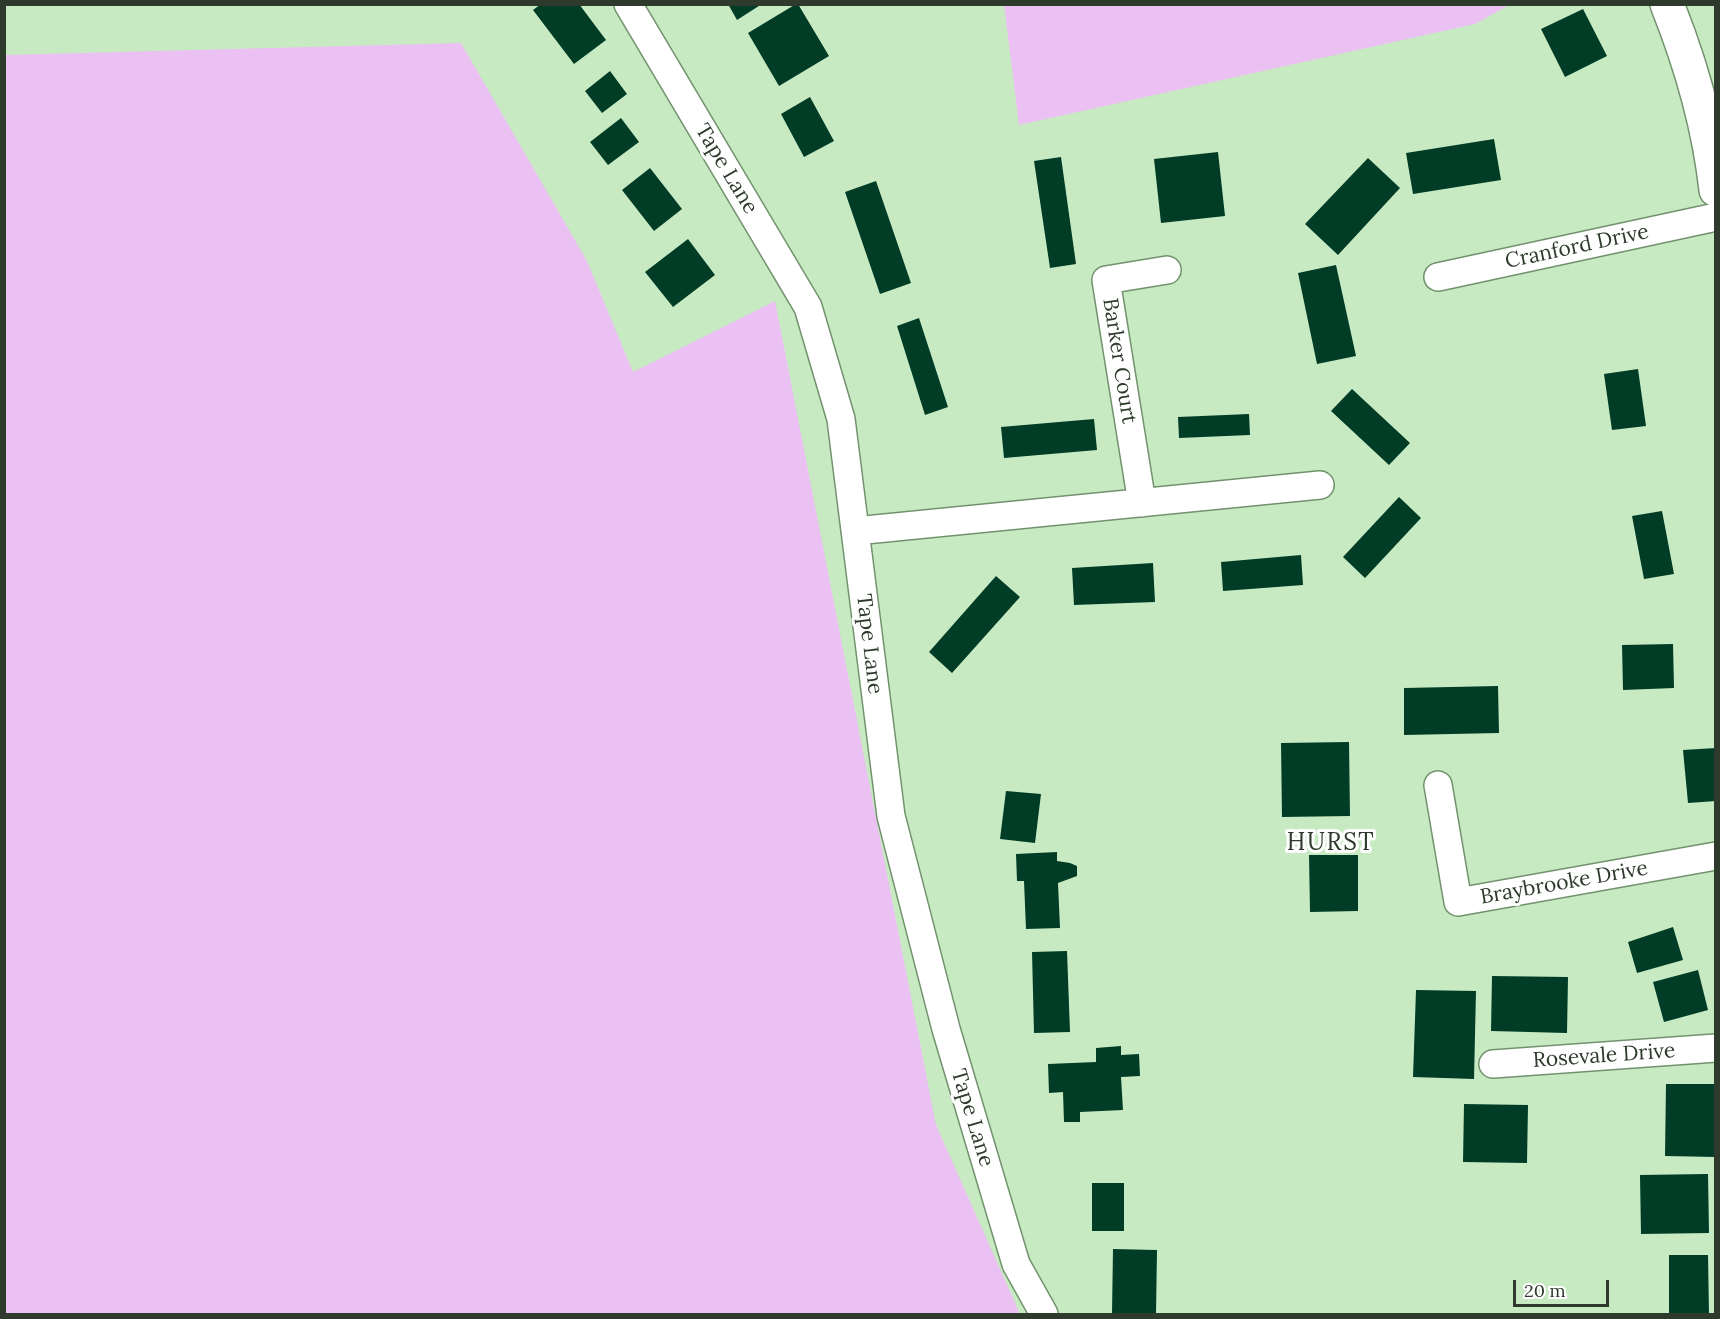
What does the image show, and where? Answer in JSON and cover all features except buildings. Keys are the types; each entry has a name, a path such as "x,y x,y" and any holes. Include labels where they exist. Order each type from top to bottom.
{"street":[{"name":"Tape Lane","path":"628,4 808,307 840,419 891,816 946,1029 1016,1264 1044,1314"},
{"path":"1667,4 1682,42 1702,111 1712,155 1716,190"},
{"name":"Cranford Drive","path":"1438,277 1716,217"},
{"name":"Barker Court","path":"1142,503 1106,280 1167,270"},
{"path":"855,531 1320,485"},
{"name":"Braybrooke Drive","path":"1438,785 1458,902 1716,856"},
{"name":"Rosevale Drive","path":"1494,1064 1716,1047"}],"shaded area":[{"path":"1004,4 1509,5 1475,24 1019,125"},
{"path":"461,43 587,261 633,372 775,301 936,1125 1020,1314 5,1314 5,55"}],"district":[{"name":"HURST","path":"1331,843"}]}
